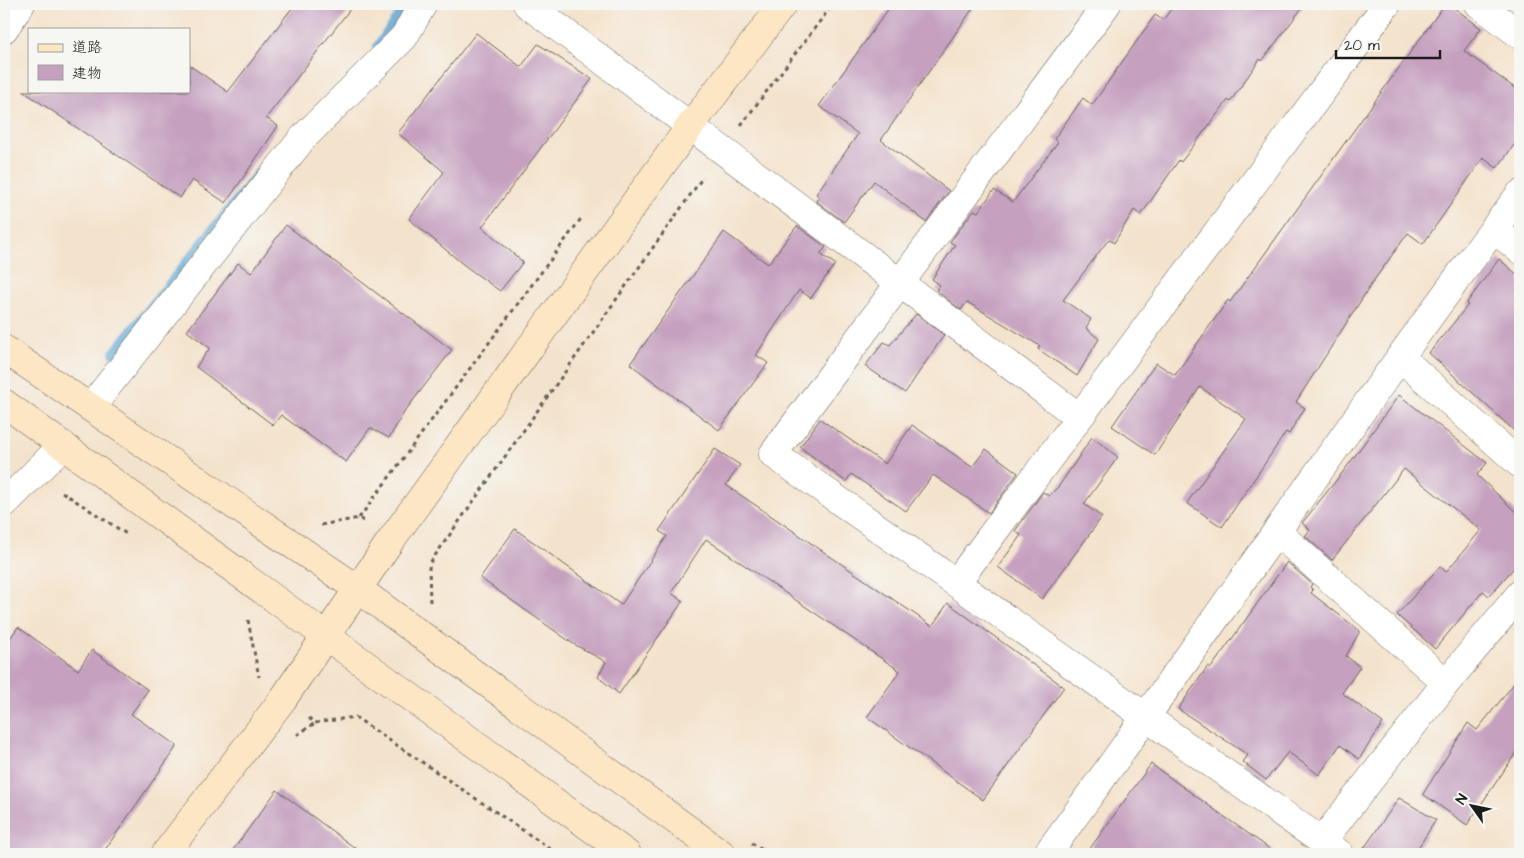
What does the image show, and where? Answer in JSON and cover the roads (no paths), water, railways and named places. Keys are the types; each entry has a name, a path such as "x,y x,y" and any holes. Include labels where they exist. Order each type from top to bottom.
{"street":[{"path":"4,29 21,4"},
{"path":"91,407 302,139 404,36 423,4"},
{"path":"527,4 1079,418"},
{"path":"165,854 283,699 358,589 691,126 783,4"},
{"path":"1106,4 773,454 1331,848 1446,683 1520,594"},
{"path":"956,583 1387,4"},
{"path":"1479,4 1520,35"},
{"path":"1047,854 1147,718 1400,357 1520,194"},
{"path":"1494,229 1520,250"},
{"path":"4,349 358,589 722,854"},
{"path":"1400,357 1520,464"},
{"path":"4,403 627,854"},
{"path":"4,504 62,445"},
{"path":"1277,532 1446,683"}],"waterway":[{"path":"378,46 407,4"},
{"path":"114,353 270,159"}]}
